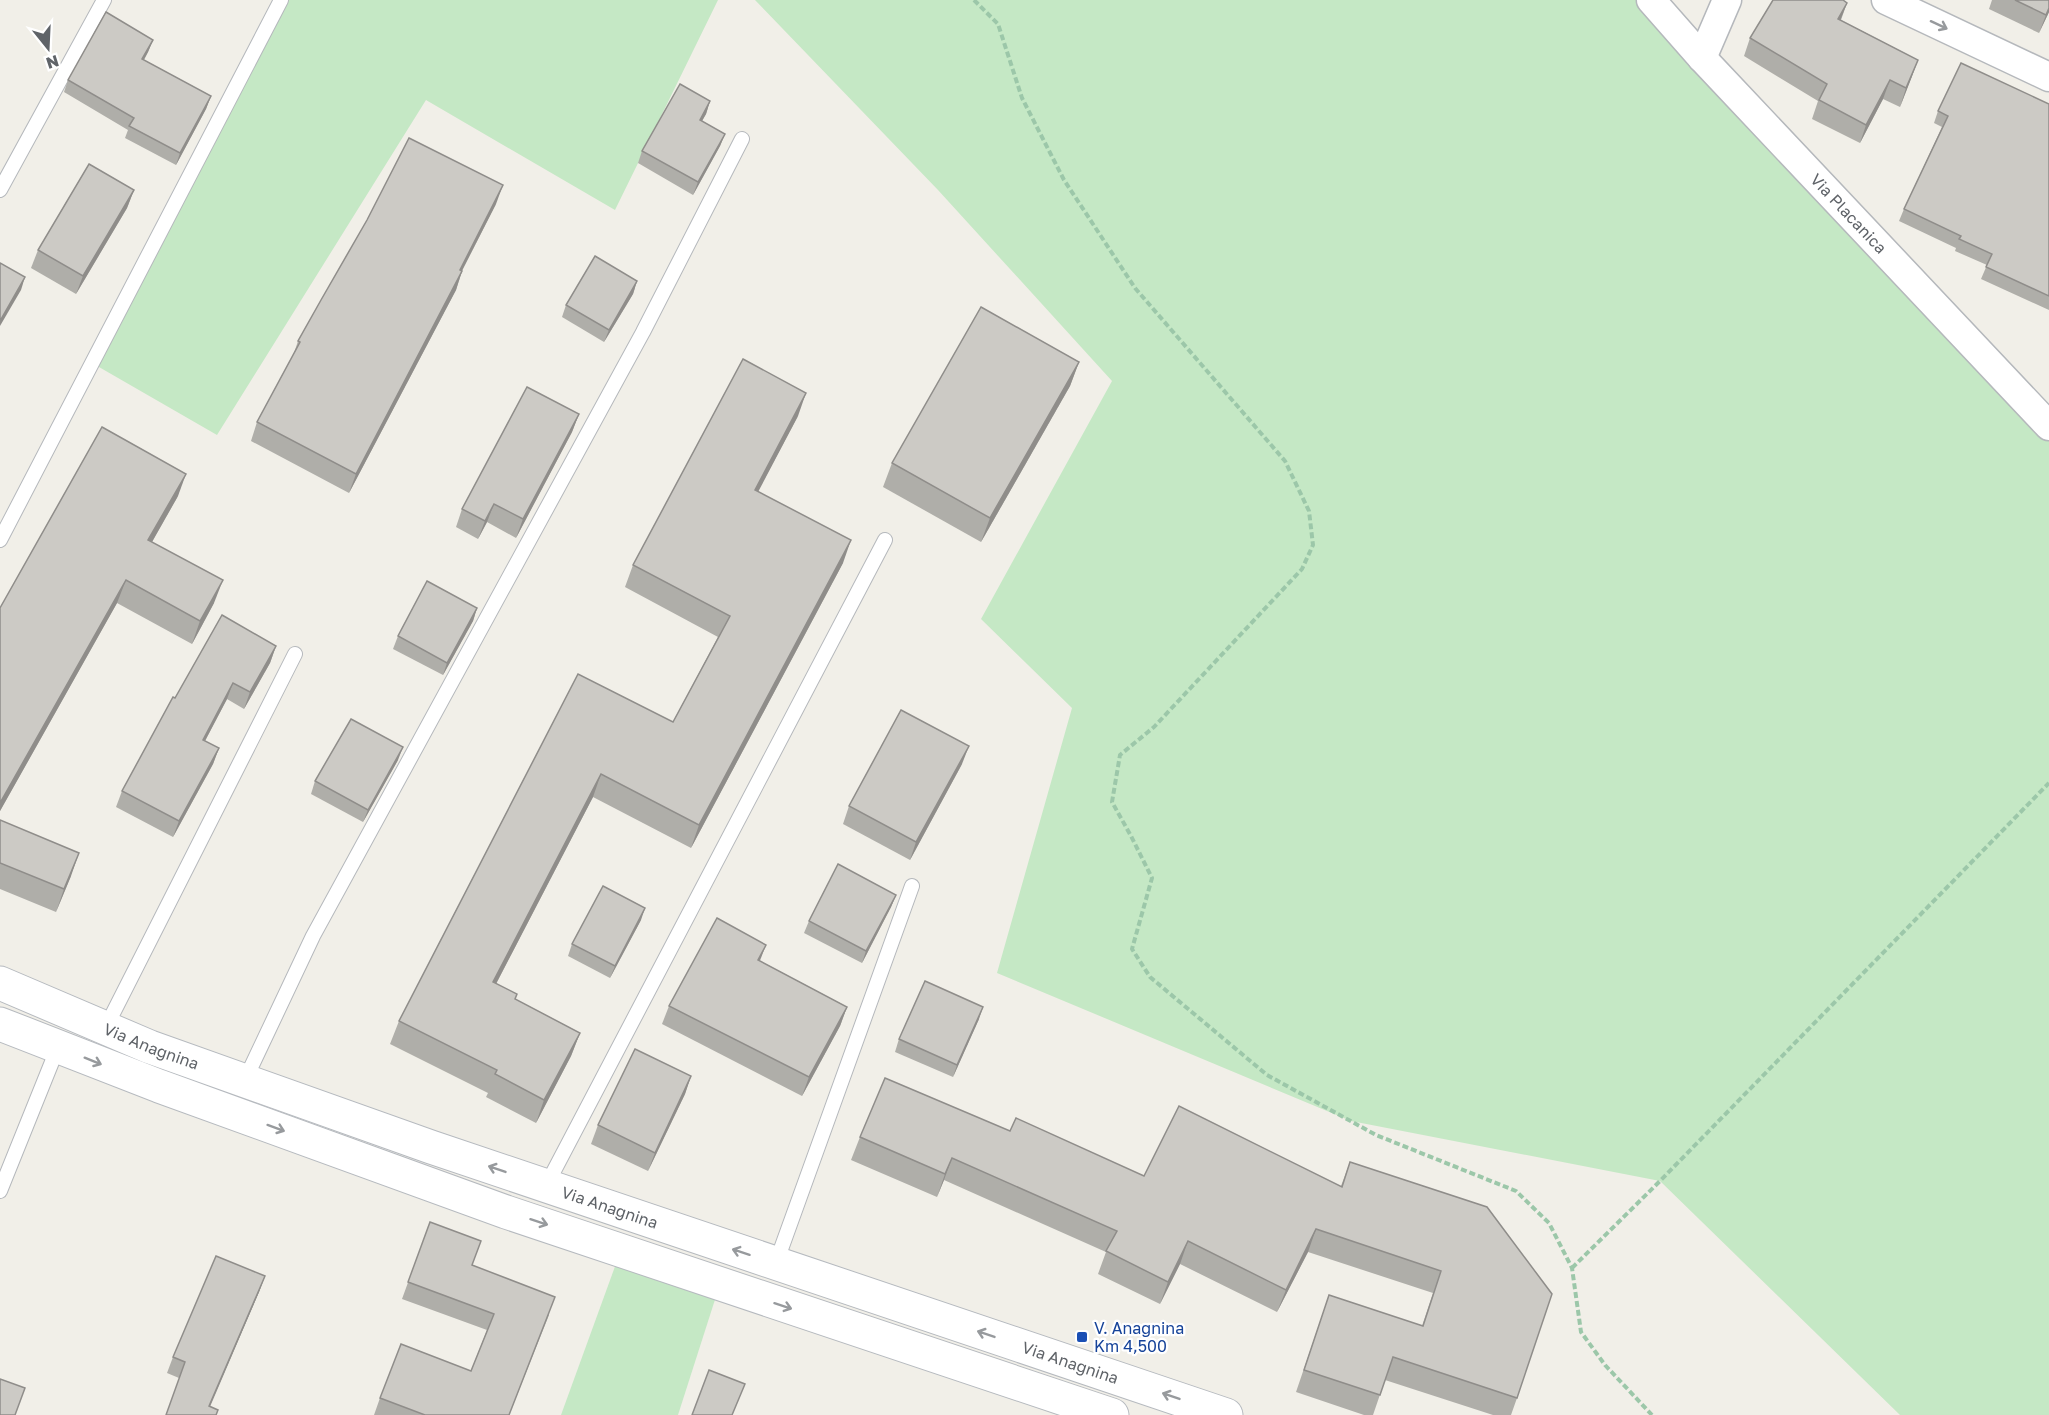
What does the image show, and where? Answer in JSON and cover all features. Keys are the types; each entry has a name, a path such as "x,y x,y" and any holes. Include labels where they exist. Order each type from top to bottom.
{"main road":[{"name":"Via Anagnina","path":"0,983 150,1047 431,1147 1226,1415"},
{"path":"0,1023 159,1086 507,1212 1112,1415"}],"street":[{"name":"Via Placanica","path":"1651,0 1702,58 2049,426"},
{"path":"1702,58 1728,0"},
{"path":"1886,0 2049,77"}],"lane":[{"path":"0,190 104,0"},
{"path":"0,540 281,0"},
{"path":"245,1080 313,936 637,343 742,139"},
{"path":"546,1186 885,540"},
{"path":"105,1029 295,654"},
{"path":"776,1263 912,886"},
{"path":"0,1191 58,1047"}],"path":[{"path":"975,0 998,24 1022,99 1064,180 1135,288 1285,461 1309,511 1313,545 1302,569 1154,727 1120,755 1112,802 1152,878 1132,949 1150,977 1267,1075 1376,1135 1516,1191 1549,1223 1572,1268 1581,1332 1605,1365 1653,1415"},
{"path":"1572,1268 1669,1172 2049,783"}],"green space":[{"path":"281,0 718,0 615,210 426,100 217,435 92,363"},
{"path":"755,0 1651,0 2049,426 2049,1415 1900,1415 1660,1181 1351,1121 997,973 1072,708 981,619 1112,381 938,190"},
{"path":"621,1250 720,1284 678,1415 561,1415"}],"building":[{"path":"1773,0 1843,0 1847,3 1838,19 1918,60 1906,88 1890,80 1866,125 1819,100 1827,84 1750,38"},
{"path":"2015,0 2049,0 2049,8 2046,15"},
{"path":"106,12 153,40 142,59 211,96 180,153 129,126 134,118 68,80"},
{"path":"1961,63 2049,104 2049,296 1986,267 1992,254 1959,239 1961,236 1904,209 1948,116 1938,111"},
{"path":"680,84 710,101 700,120 725,134 698,182 642,151"},
{"path":"409,138 503,185 460,270 462,271 356,474 257,422 300,342 298,341 367,220"},
{"path":"89,164 134,190 83,276 38,250"},
{"path":"595,256 637,281 609,330 566,305"},
{"path":"0,263 25,277 0,321"},
{"path":"981,307 1079,362 990,518 892,463"},
{"path":"743,359 806,393 755,490 851,540 699,825 601,774 493,982 517,994 515,999 580,1033 544,1100 495,1074 497,1070 399,1021 578,674 673,722 730,616 633,565"},
{"path":"527,387 579,414 523,519 494,504 485,521 462,509"},
{"path":"102,427 186,474 148,540 223,580 200,621 126,580 0,803 0,608"},
{"path":"427,581 477,608 447,663 398,636"},
{"path":"222,615 276,646 250,692 233,683 203,740 219,748 179,821 122,791 173,697 175,698"},
{"path":"901,710 969,746 916,842 849,806"},
{"path":"351,719 403,747 368,810 315,781"},
{"path":"0,820 79,853 64,889 0,863"},
{"path":"838,864 896,895 866,951 809,921"},
{"path":"603,886 645,908 615,966 572,944"},
{"path":"717,918 766,945 758,960 847,1007 809,1077 669,1006"},
{"path":"925,981 983,1007 957,1065 899,1039"},
{"path":"635,1049 691,1076 655,1153 598,1125"},
{"path":"885,1078 1010,1131 1016,1118 1144,1176 1179,1106 1342,1187 1350,1162 1487,1207 1552,1294 1517,1398 1393,1357 1380,1395 1304,1370 1329,1295 1423,1326 1441,1271 1316,1229 1286,1290 1188,1241 1168,1282 1106,1251 1117,1231 952,1158 945,1174 860,1137"},
{"path":"430,1222 481,1241 472,1265 555,1297 509,1415 425,1415 380,1398 401,1344 471,1371 494,1314 408,1282"},
{"path":"216,1256 265,1276 209,1406 218,1410 216,1415 166,1415 185,1362 173,1357"},
{"path":"709,1370 745,1384 732,1415 692,1415"},
{"path":"0,1379 25,1388 15,1415 0,1415"}],"place":[{"name":"V. Anagnina Km 4,500","path":"1082,1337"}]}
